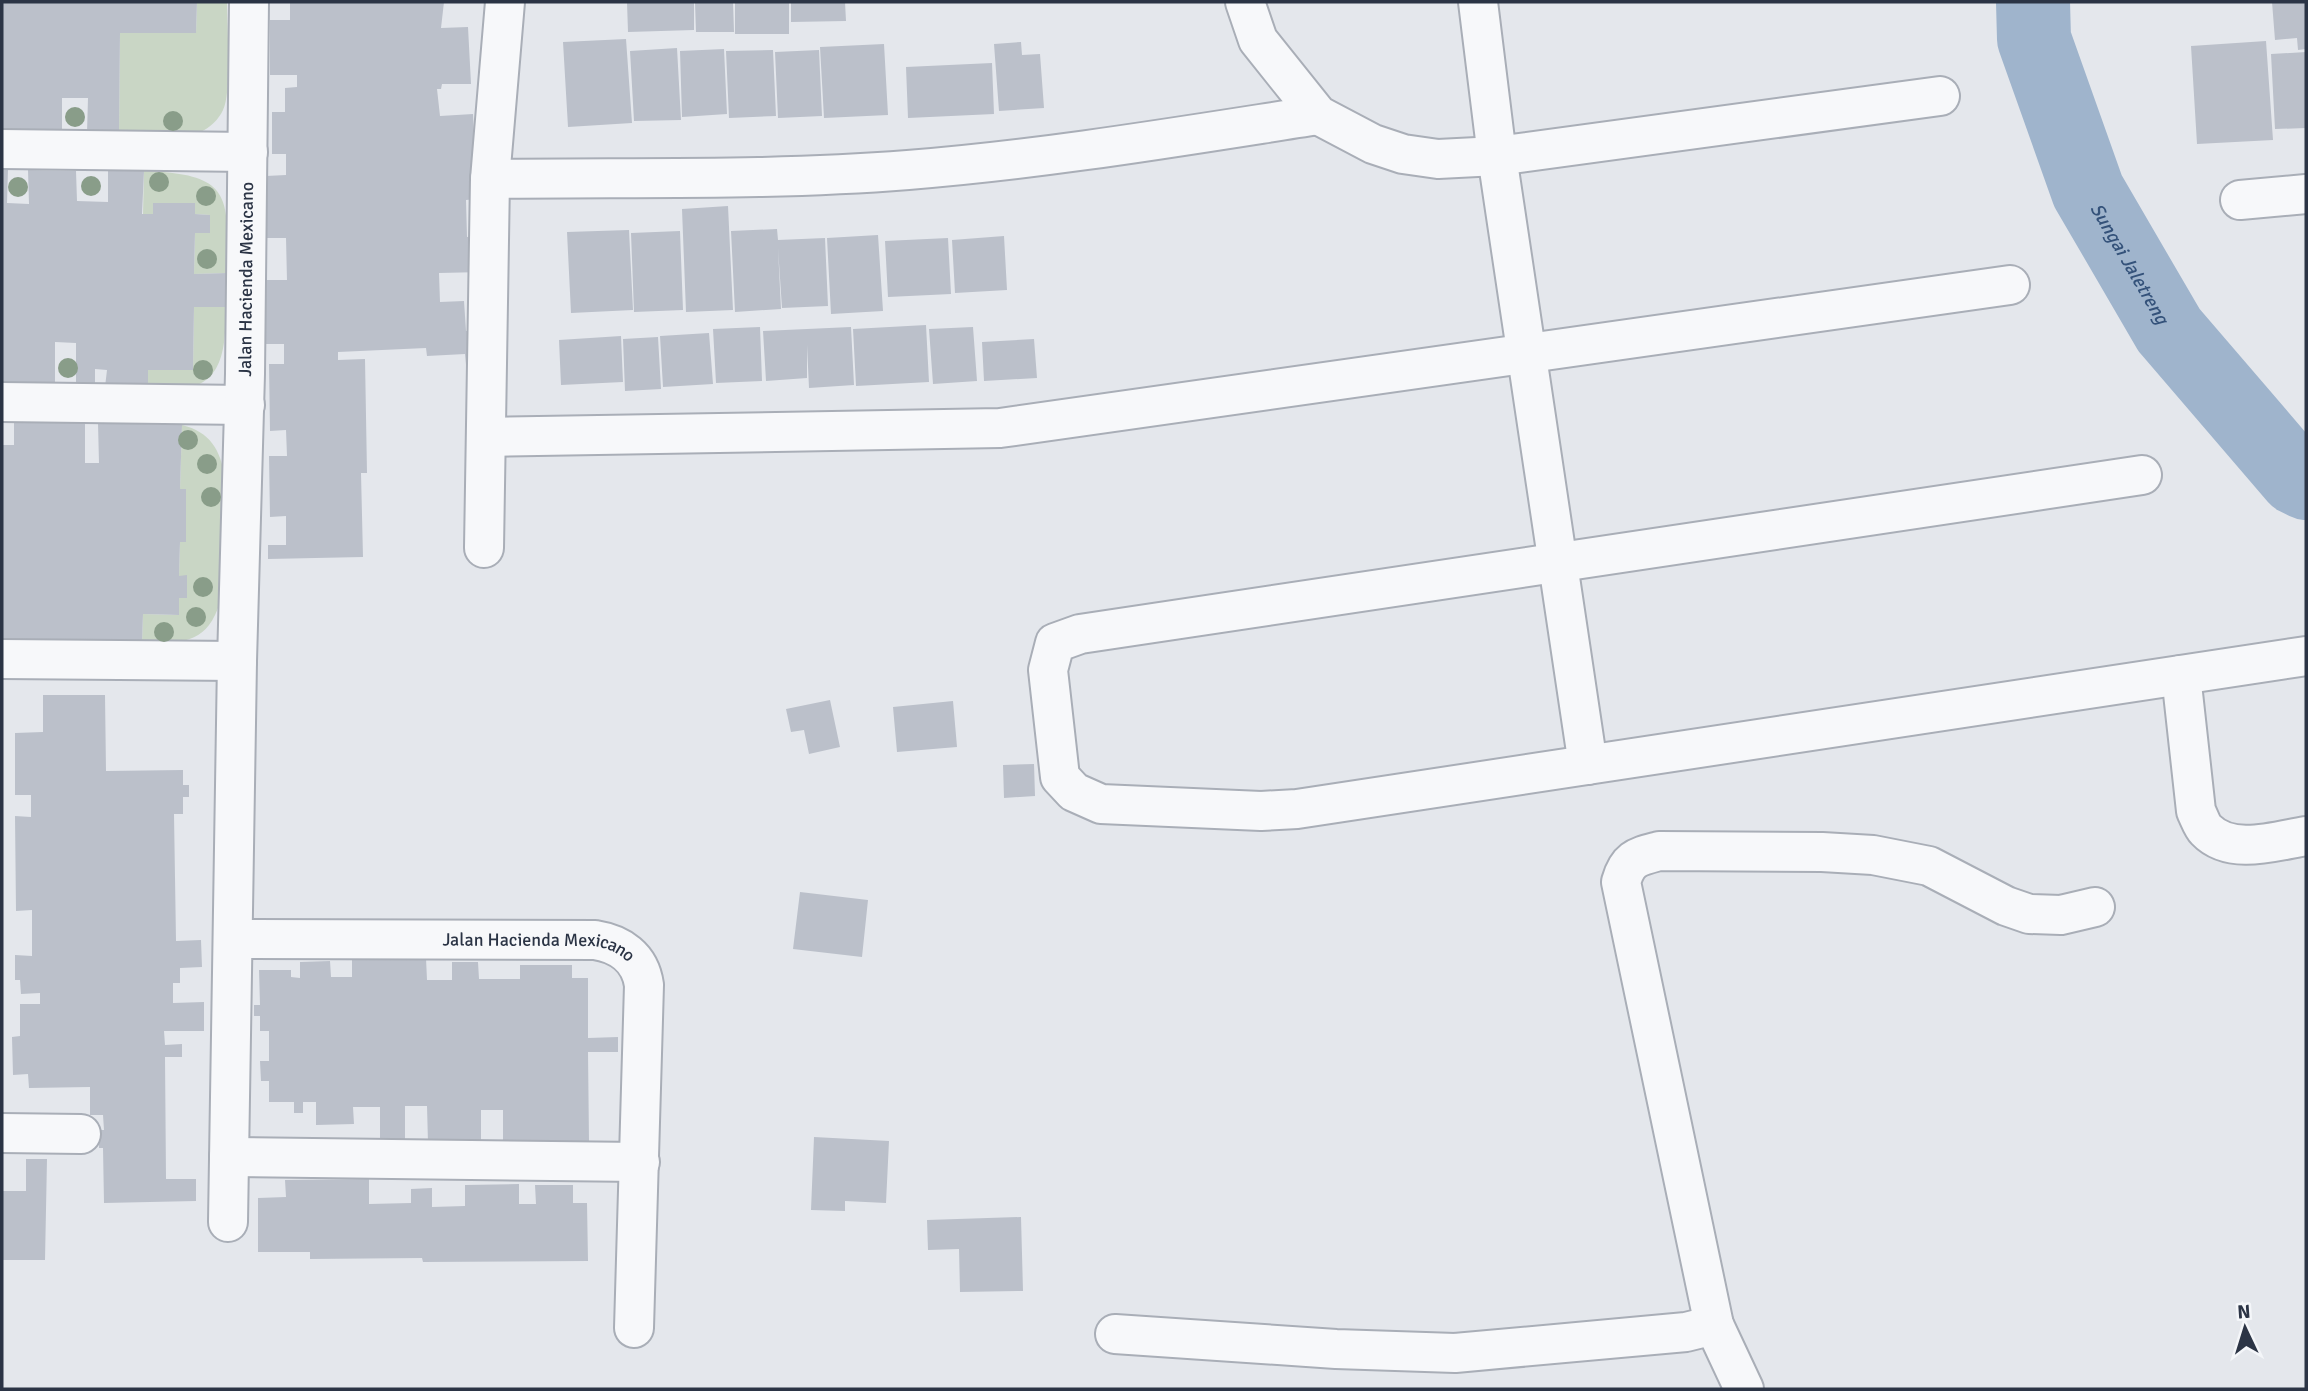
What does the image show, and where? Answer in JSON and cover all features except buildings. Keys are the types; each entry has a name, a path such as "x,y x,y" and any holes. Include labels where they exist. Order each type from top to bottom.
{"street":[{"name":"Jalan Hacienda Mexicano","path":"228,1222 237,661 245,405 249,2"},
{"path":"484,548 490,179 505,2"},
{"path":"1245,2 1258,40 1318,115 1373,144 1403,154 1437,159 1497,156 1940,96"},
{"path":"1478,2 1497,156 1588,765"},
{"path":"490,179 786,176 908,170 1052,156 1318,115"},
{"path":"2,149 248,152"},
{"path":"2240,200 2306,194"},
{"path":"485,437 1000,428 2010,285"},
{"path":"2,402 245,405"},
{"path":"2141,475 1080,634 1055,643 1048,670 1060,777 1074,792 1101,804 1261,811 1297,809 2306,656"},
{"path":"2,659 237,661"},
{"path":"2181,675 2196,811 2206,830 2223,842 2249,845 2306,836"},
{"path":"1744,1389 1714,1325 1621,882 1625,866 1637,857 1659,851 1873,855 1929,866 2006,906 2029,914 2061,915 2095,908"},
{"name":"Jalan Hacienda Mexicano","path":"234,939 595,940 620,948 637,963 645,985 634,1328"},
{"path":"2,1133 81,1134"},
{"path":"229,1157 640,1162"},
{"path":"1115,1334 1336,1349 1455,1353 1686,1332 1714,1325"}],"green space":[{"path":"197,2 227,2 228,74 226,101 221,113 207,129 191,134 119,134 120,33 196,33"},
{"path":"144,171 194,177 209,184 219,194 225,207 227,224 227,273 194,274 195,233 209,233 210,215 195,214 194,203 153,203 153,214 143,214"},
{"path":"194,307 226,307 224,344 217,367 210,377 200,384 187,388 148,388 148,370 193,370"},
{"path":"182,425 207,437 217,450 223,467 225,477 220,602 208,627 191,639 169,643 142,643 143,614 178,615 179,598 187,597 187,576 179,576 180,542 186,541 186,489 180,489"}],"waterway":[{"name":"Sungai Jaletreng","path":"2033,2 2034,39 2088,191 2169,330 2296,478 2306,483"}]}
